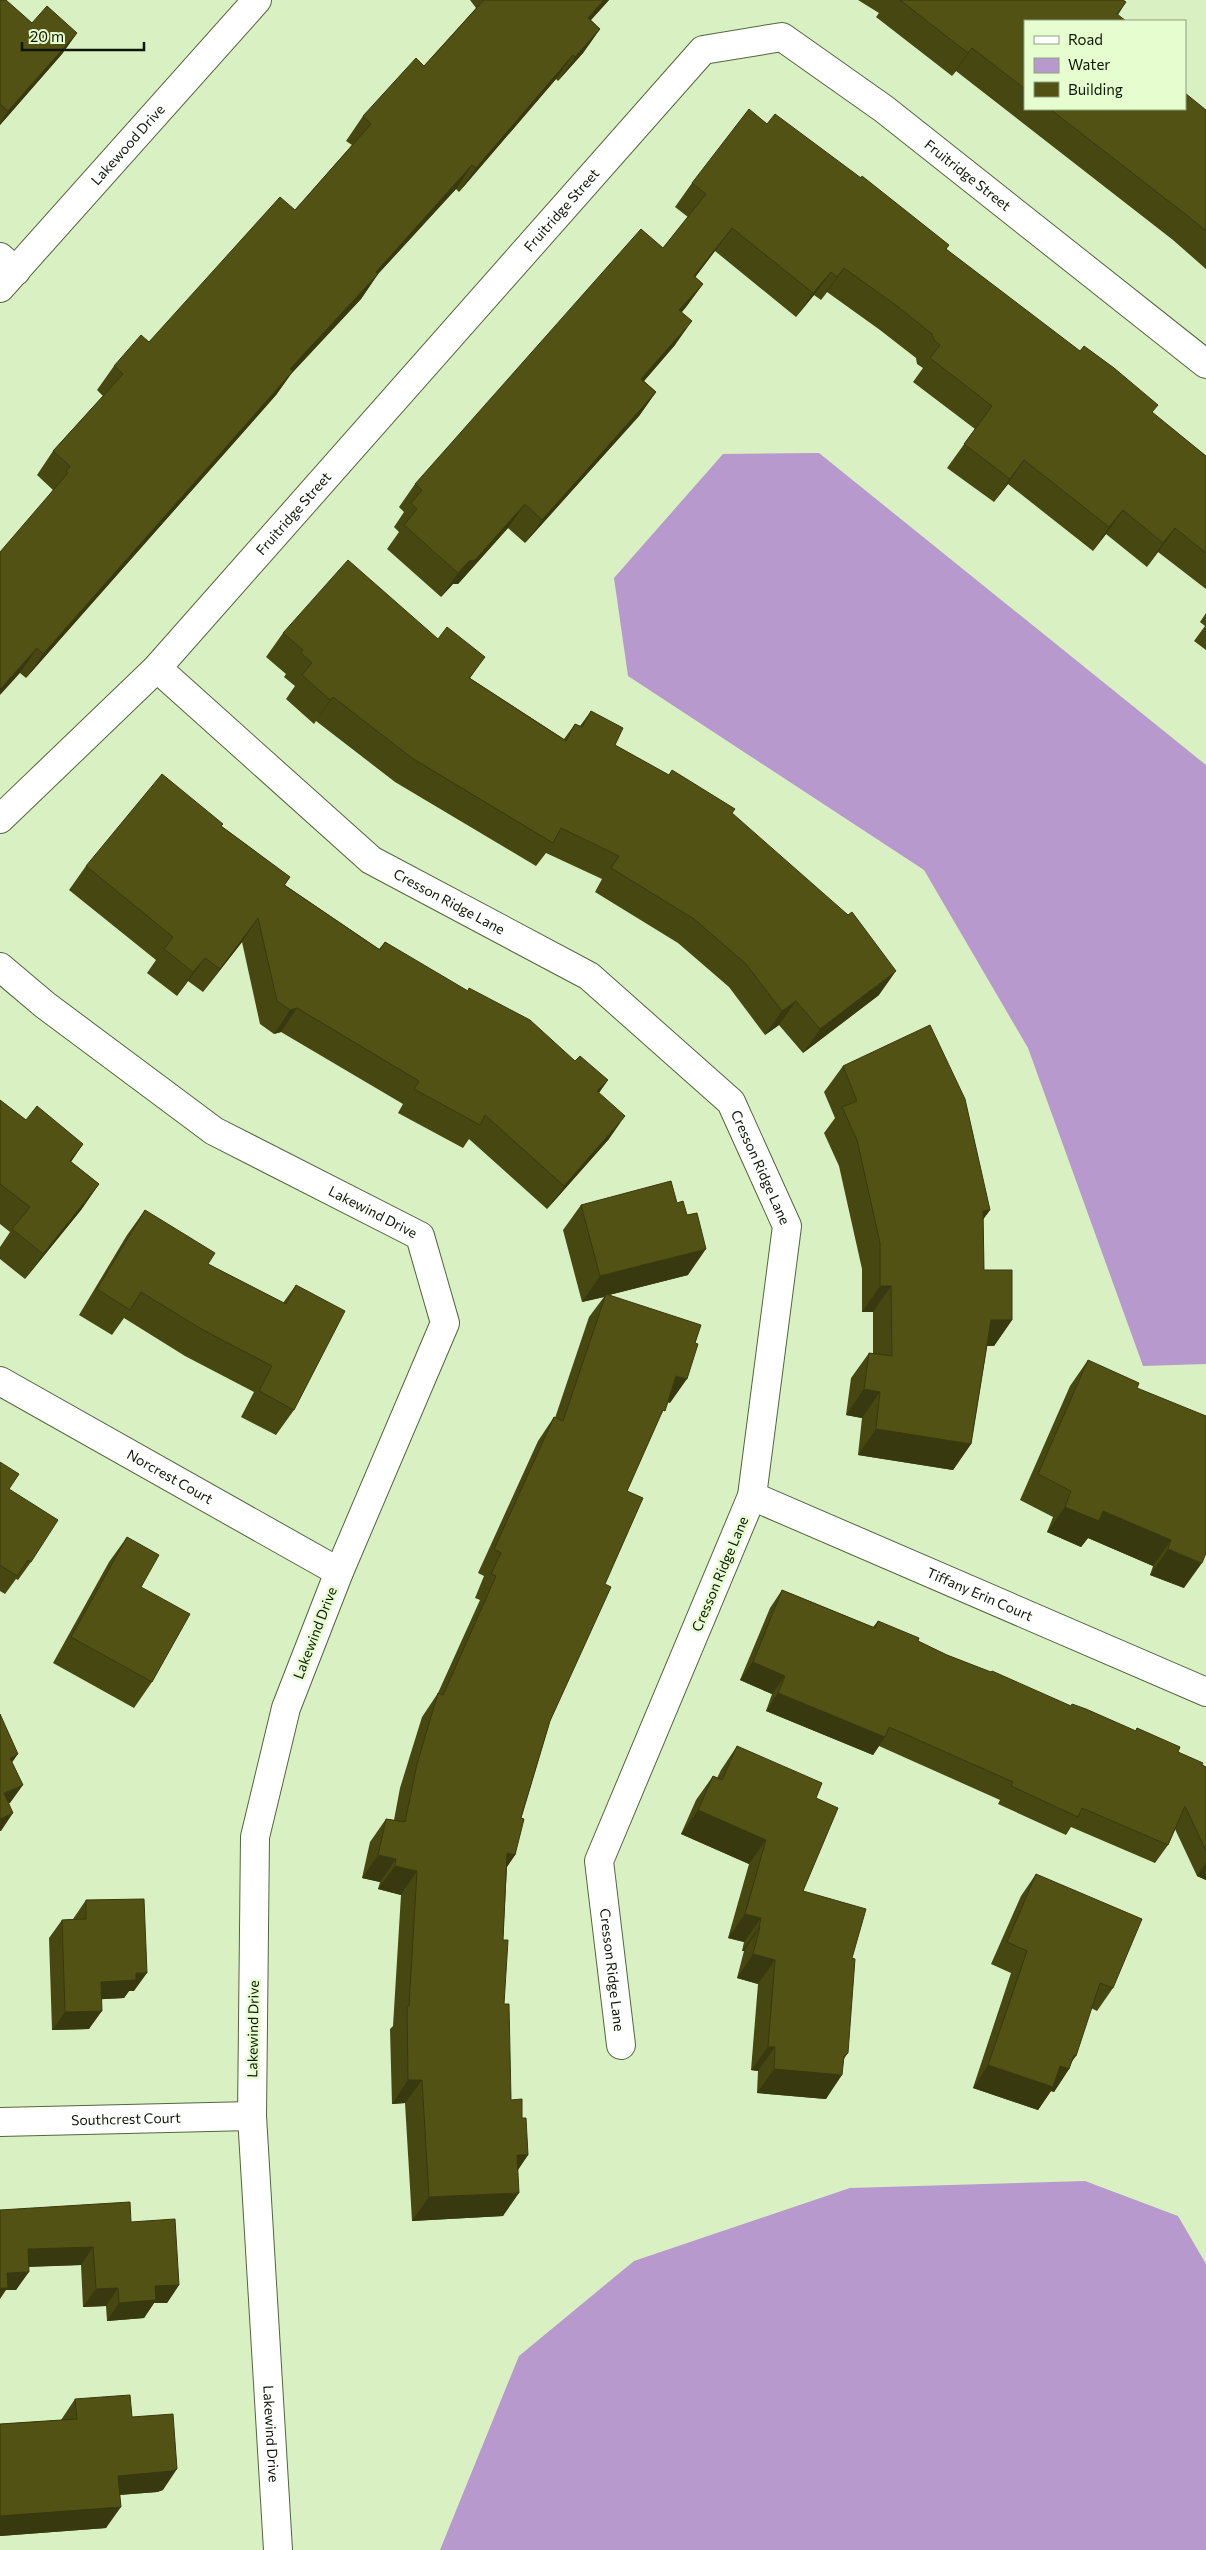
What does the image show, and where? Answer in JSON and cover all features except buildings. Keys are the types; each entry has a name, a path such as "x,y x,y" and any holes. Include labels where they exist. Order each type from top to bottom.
{"street":[{"name":"Lakewood Drive","path":"5,272 257,0"},
{"name":"Fruitridge Street","path":"0,819 157,668 703,50 782,37 884,109 1206,364"},
{"name":"Cresson Ridge Lane","path":"157,668 372,860 590,976 731,1102 787,1226 752,1496 600,1861 621,2045"},
{"name":"Lakewind Drive","path":"0,967 45,1006 214,1131 420,1236 445,1323 339,1572 286,1708 255,1837 252,2116 278,2550"},
{"name":"Norcrest Court","path":"0,1381 339,1572"},
{"name":"Tiffany Erin Court","path":"752,1496 1206,1692"},
{"name":"Southcrest Court","path":"0,2122 252,2116"}],"water":[{"path":"819,453 1206,765 1206,1364 1143,1366 1028,1048 924,870 628,676 614,578 723,454"},
{"path":"1085,2181 1178,2216 1206,2264 1206,2550 440,2550 519,2356 634,2261 850,2188"}]}
